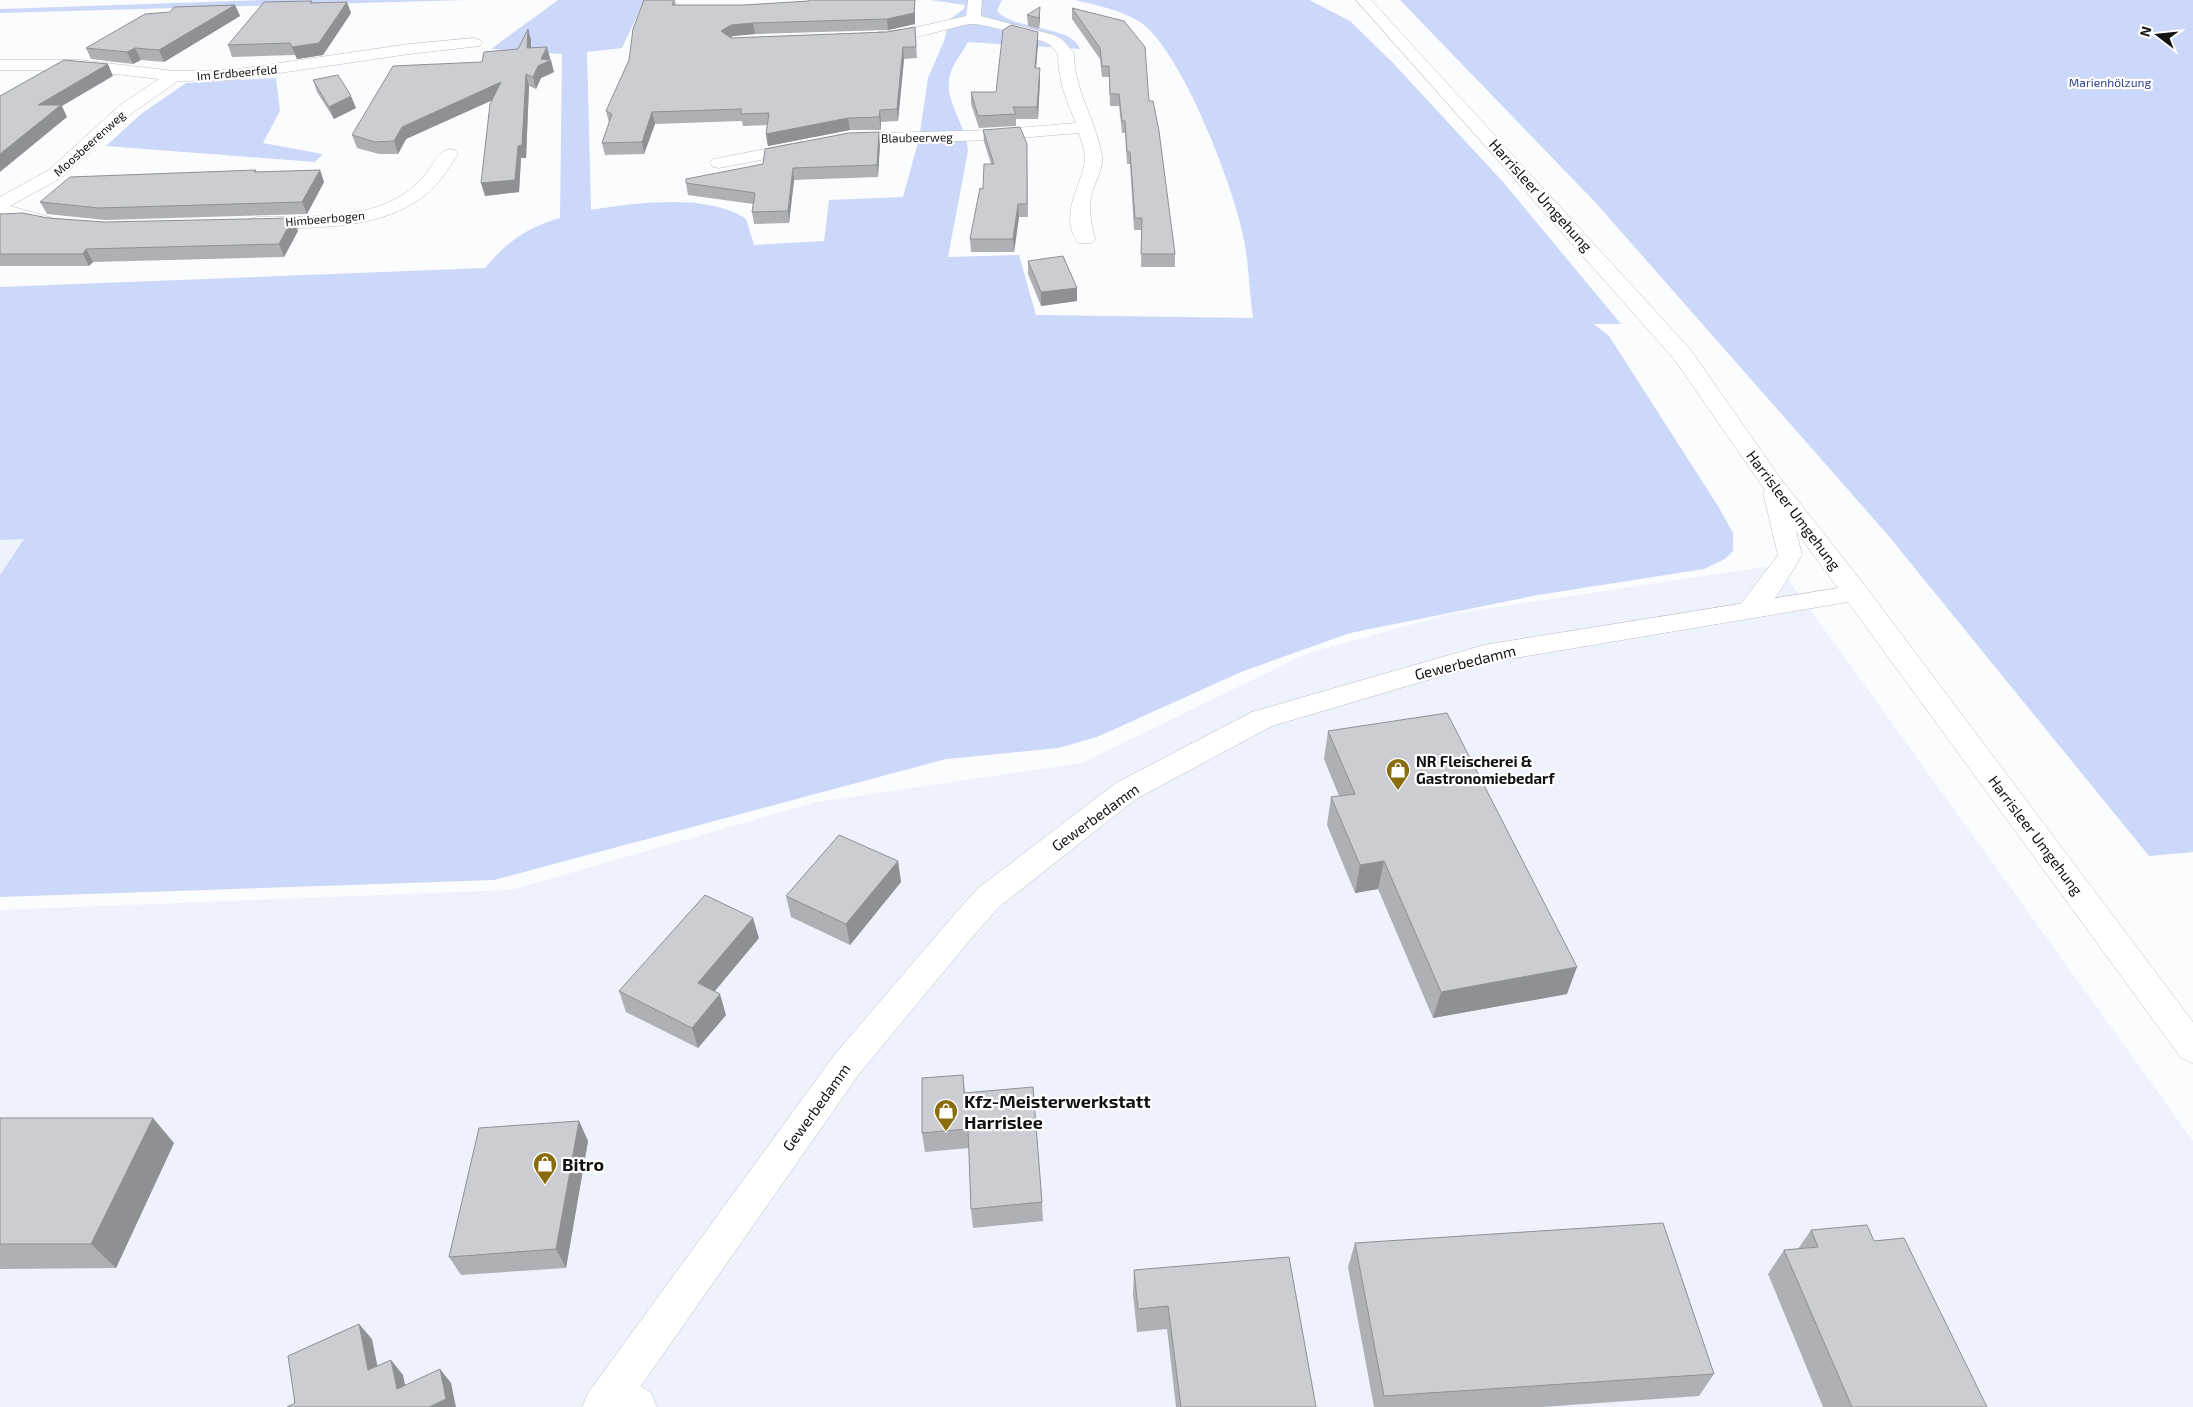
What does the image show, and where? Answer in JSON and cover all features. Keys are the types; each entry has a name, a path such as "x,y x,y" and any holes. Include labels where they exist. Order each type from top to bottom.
{"street":[{"path":"973,19 975,0"},
{"name":"Harrisleer Umgehung","path":"1363,0 1532,184 1682,354 1773,484 1857,593 2193,1048"},
{"path":"865,38 909,34 973,19 1035,34 1056,42 1066,53 1066,70 1071,92 1086,127 1094,159 1082,196 1080,216 1085,239"},
{"name":"Im Erdbeerfeld","path":"0,65 80,65 174,76 232,75 352,59 408,49 474,43"},
{"name":"Moosbeerenweg","path":"0,204 55,174 93,137 126,109 174,76"},
{"name":"Blaubeerweg","path":"719,163 850,138 994,135 1086,127"},
{"name":"Himbeerbogen","path":"243,224 329,221 370,215 399,204 426,186 448,154"},
{"path":"0,209 28,219 66,225"},
{"path":"1750,609 1773,581 1790,555 1773,484"},
{"name":"Gewerbedamm","path":"618,1402 847,1064 988,898 1126,791 1262,719 1484,654 1857,593"}],"shaded area":[{"path":"25,539 0,575 0,540"},
{"path":"1778,565 2193,1141 2193,1407 0,1407 0,910 511,890 816,802 1082,763 1308,653 1450,614"}],"green space":[{"path":"264,0 467,0 0,13 0,9"},
{"path":"558,0 678,0 644,1 622,48 587,52 591,210 671,202 712,206 730,211 746,219 754,245 824,241 829,200 903,197 919,139 928,78 944,41 950,19 964,9 965,5 931,0 1002,0 997,11 1005,17 1016,22 1066,35 1075,41 1080,49 968,42 952,68 949,82 949,92 964,131 968,151 948,257 1019,255 1036,315 1253,318 1247,256 1237,213 1217,153 1188,88 1156,37 1140,22 1117,11 1075,0 1309,0 1350,21 1393,63 1503,182 1621,324 1594,324 1609,336 1718,506 1733,533 1733,551 1725,559 1704,569 1538,595 1350,633 1241,672 1097,737 1058,748 946,759 494,880 0,897 0,575 24,539 0,540 0,287 485,268 501,251 527,231 560,218 562,54 491,49"},
{"name":"Marienhölzung","path":"1400,0 2193,0 2193,852 2149,856 1887,534 1595,202"},
{"path":"276,78 280,111 263,143 323,154 315,162 106,146 141,114 186,83"}],"building":[{"path":"644,0 674,0 672,5 744,5 809,0 915,0 914,13 887,19 753,23 731,25 721,31 731,38 887,32 915,27 916,47 903,47 897,109 880,110 879,117 848,118 766,134 769,113 741,114 741,109 652,112 642,142 602,143 612,114 606,111 629,60 633,29"},
{"path":"312,1 310,3 347,2 319,43 292,47 290,43 228,45 264,2"},
{"path":"235,5 159,50 135,48 127,52 86,48 145,14 170,12 174,7"},
{"path":"1040,7 1039,18 1027,15"},
{"path":"1072,8 1124,21 1145,47 1149,101 1153,101 1159,131 1175,254 1141,254 1142,218 1135,218 1130,152 1127,152 1125,121 1122,121 1119,94 1110,94 1109,66 1102,66 1100,48"},
{"path":"1011,25 1038,32 1035,68 1040,68 1037,107 1013,107 1016,114 978,116 971,92 996,92 1003,30"},
{"path":"528,29 527,48 547,47 541,59 551,60 538,66 533,77 526,74 522,145 518,146 515,180 481,183 490,104 501,82 402,127 394,141 375,142 352,135 393,66 482,62 484,52 518,49"},
{"path":"64,60 108,64 38,105 61,105 0,154 0,96"},
{"path":"338,75 351,96 329,107 313,80"},
{"path":"1020,127 1027,144 1027,204 1018,204 1013,239 970,239 980,188 983,189 984,164 994,164 983,130"},
{"path":"879,132 877,165 793,168 788,211 752,212 755,193 686,183 686,179 763,164 765,149 849,133"},
{"path":"256,170 254,172 320,170 302,202 99,208 40,202 70,177"},
{"path":"23,213 48,218 104,222 293,218 279,244 86,249 83,254 0,254 0,214"},
{"path":"1063,256 1077,288 1041,292 1028,261"},
{"path":"1447,713 1577,967 1441,992 1384,861 1360,865 1331,797 1355,794 1328,731"},
{"path":"839,835 898,861 846,924 786,896"},
{"path":"705,895 753,918 698,983 720,994 692,1028 619,991"},
{"path":"963,1075 964,1093 1033,1087 1042,1202 971,1209 968,1129 922,1133 922,1078"},
{"path":"0,1118 153,1118 91,1244 0,1244"},
{"path":"579,1121 556,1249 449,1257 479,1128"},
{"path":"1663,1223 1714,1374 1384,1396 1355,1243"},
{"path":"1867,1225 1874,1241 1904,1238 1987,1407 1852,1407 1784,1250 1818,1247 1811,1230"},
{"path":"1289,1257 1316,1407 1181,1407 1168,1306 1138,1309 1134,1270"},
{"path":"359,1324 368,1370 391,1360 397,1389 440,1369 446,1399 429,1407 287,1407 295,1403 288,1356"}],"place":[{"name":"NR Fleischerei & Gastronomiebedarf","path":"1398,791"},
{"name":"Kfz-Meisterwerkstatt Harrislee","path":"946,1132"},
{"name":"Bitro","path":"545,1185"}]}
